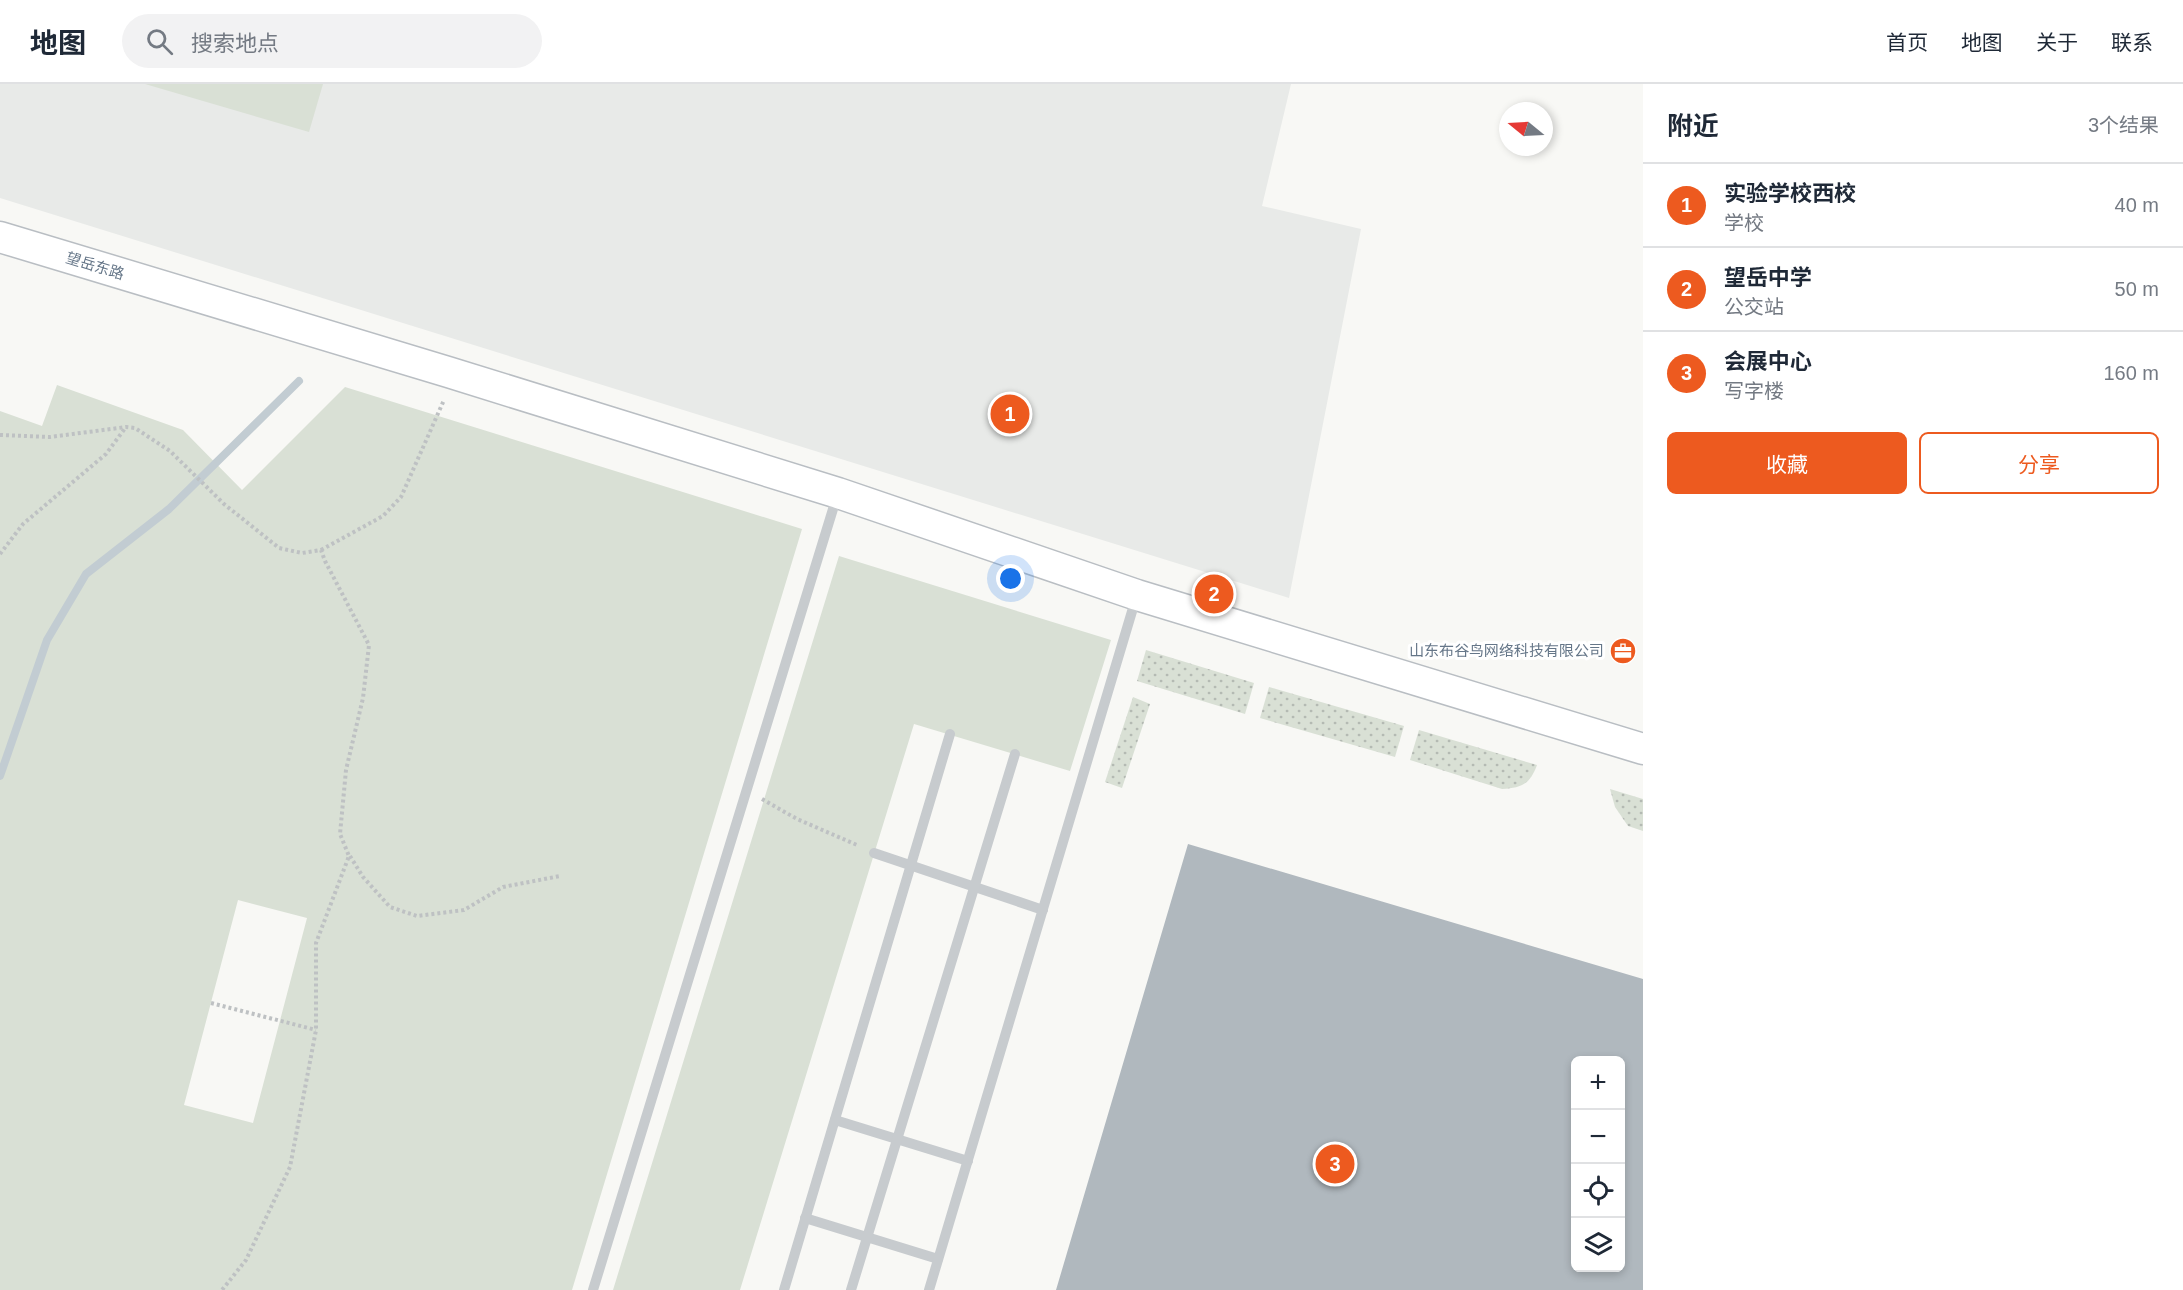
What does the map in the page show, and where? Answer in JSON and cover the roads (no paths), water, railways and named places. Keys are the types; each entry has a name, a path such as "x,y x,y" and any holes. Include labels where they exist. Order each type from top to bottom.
{"main road":[{"name":"望岳东路","path":"0,237 452,373 838,494 1137,595 1643,749"}],"lane":[{"path":"593,1290 838,494"},
{"path":"929,1290 1137,595"},
{"path":"784,1290 950,734"},
{"path":"851,1290 1015,754"},
{"path":"874,853 1043,910"},
{"path":"835,1120 968,1161"},
{"path":"805,1218 938,1259"}],"waterway":[{"path":"0,776 47,640 86,574 169,509 299,381"}],"place":[{"name":"实验学校西校","path":"1010,414"},
{"name":"望岳中学","path":"1214,594"},
{"name":"山东布谷鸟网络科技有限公司","path":"1623,651"},
{"name":"会展中心","path":"1335,1164"}]}
